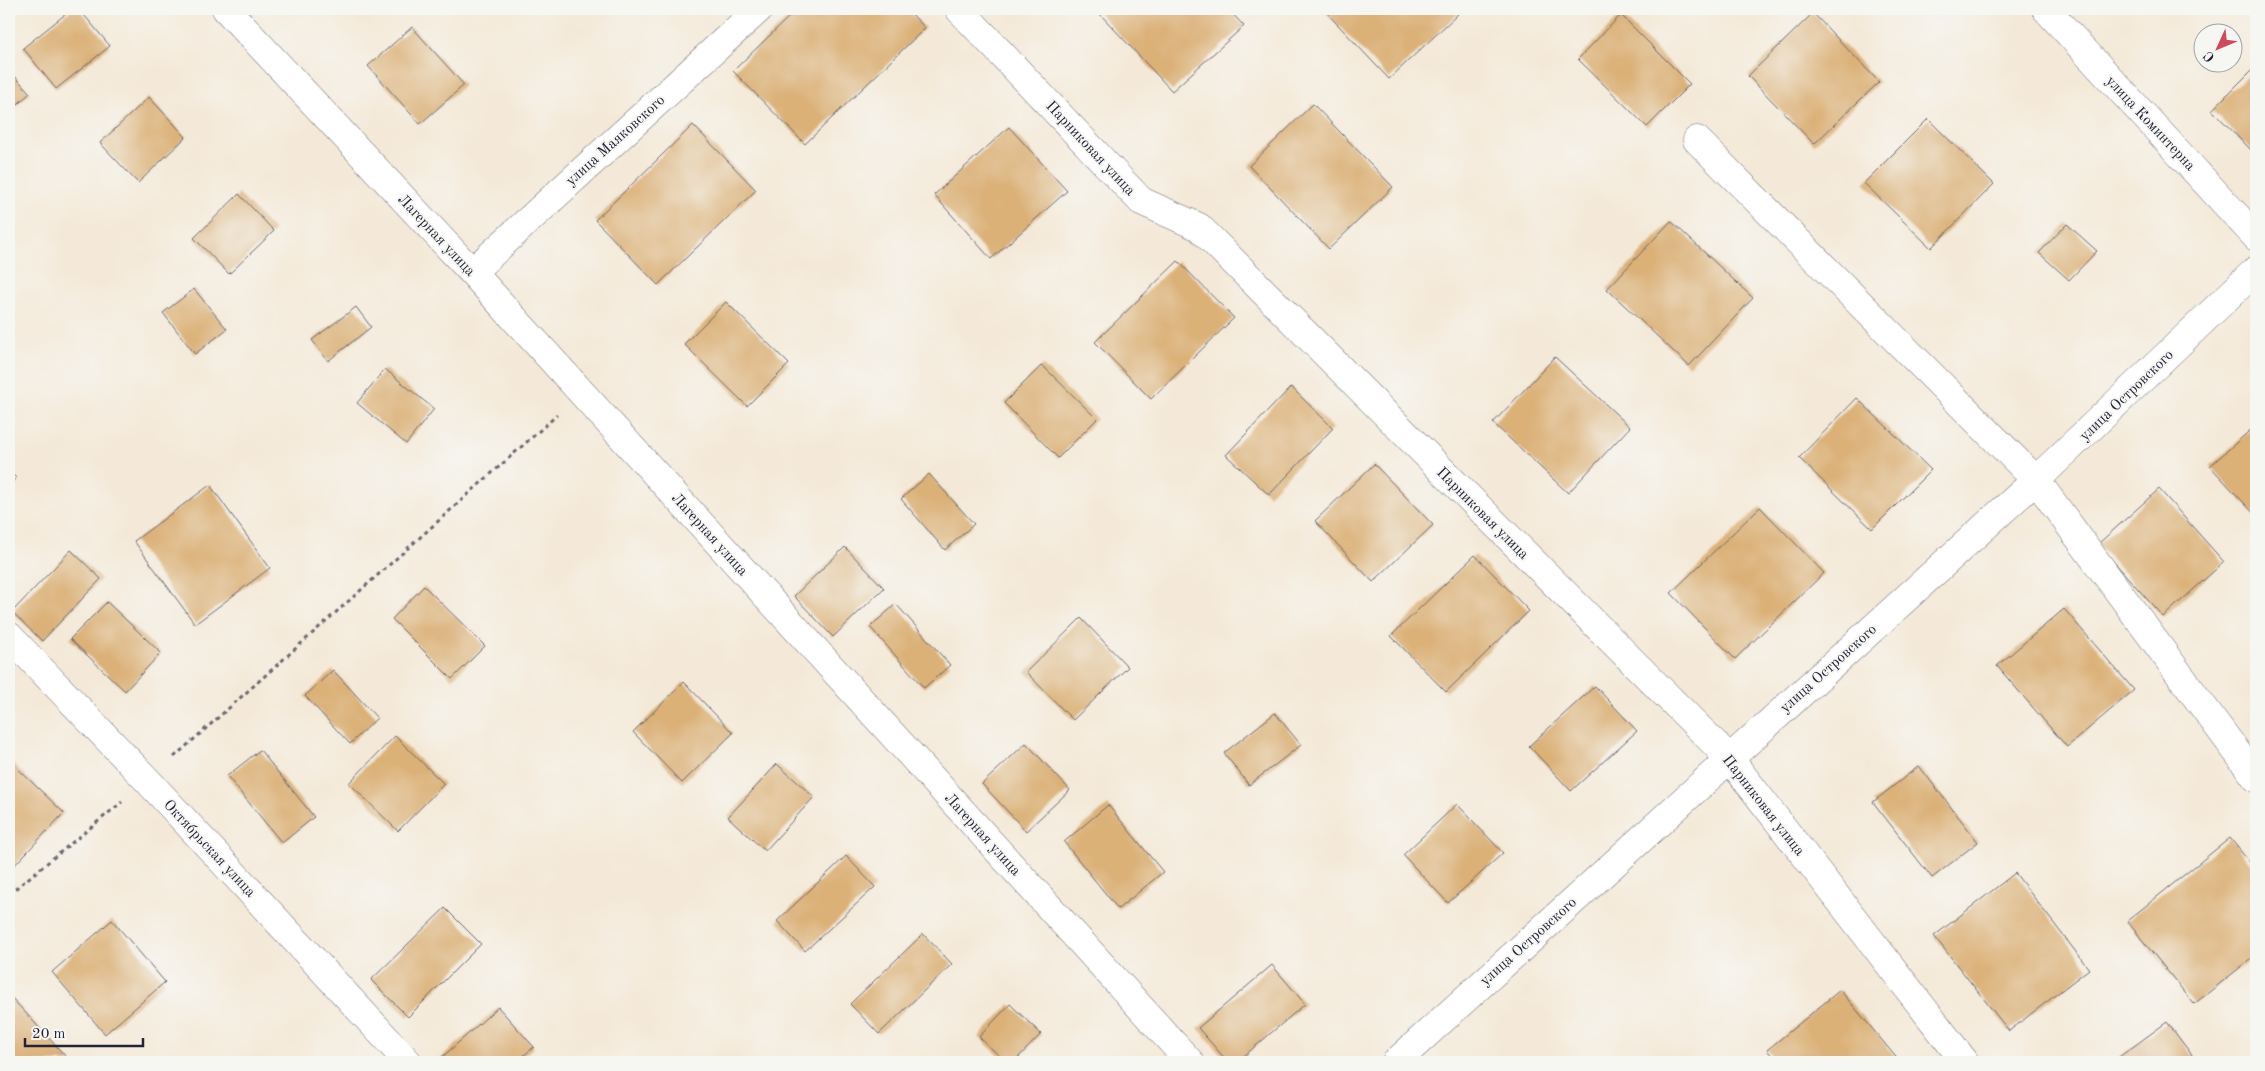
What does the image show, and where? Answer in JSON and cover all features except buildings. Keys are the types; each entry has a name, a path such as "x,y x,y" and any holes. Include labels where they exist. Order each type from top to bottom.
{"street":[{"name":"Лагерная улица","path":"226,9 472,272 1190,1062"},
{"name":"улица Маяковского","path":"472,272 759,9"},
{"name":"Парниковая улица","path":"959,9 1141,201 1199,227 1729,758 1965,1062"},
{"name":"улица Коминтерна","path":"2046,9 2256,238"},
{"path":"1697,140 2036,480 2256,778"},
{"name":"улица Островского","path":"1396,1062 2036,480 2256,270"},
{"name":"Октябрьская улица","path":"9,636 148,781 408,1062"}],"path":[{"path":"9,894 148,781 582,393"}]}
